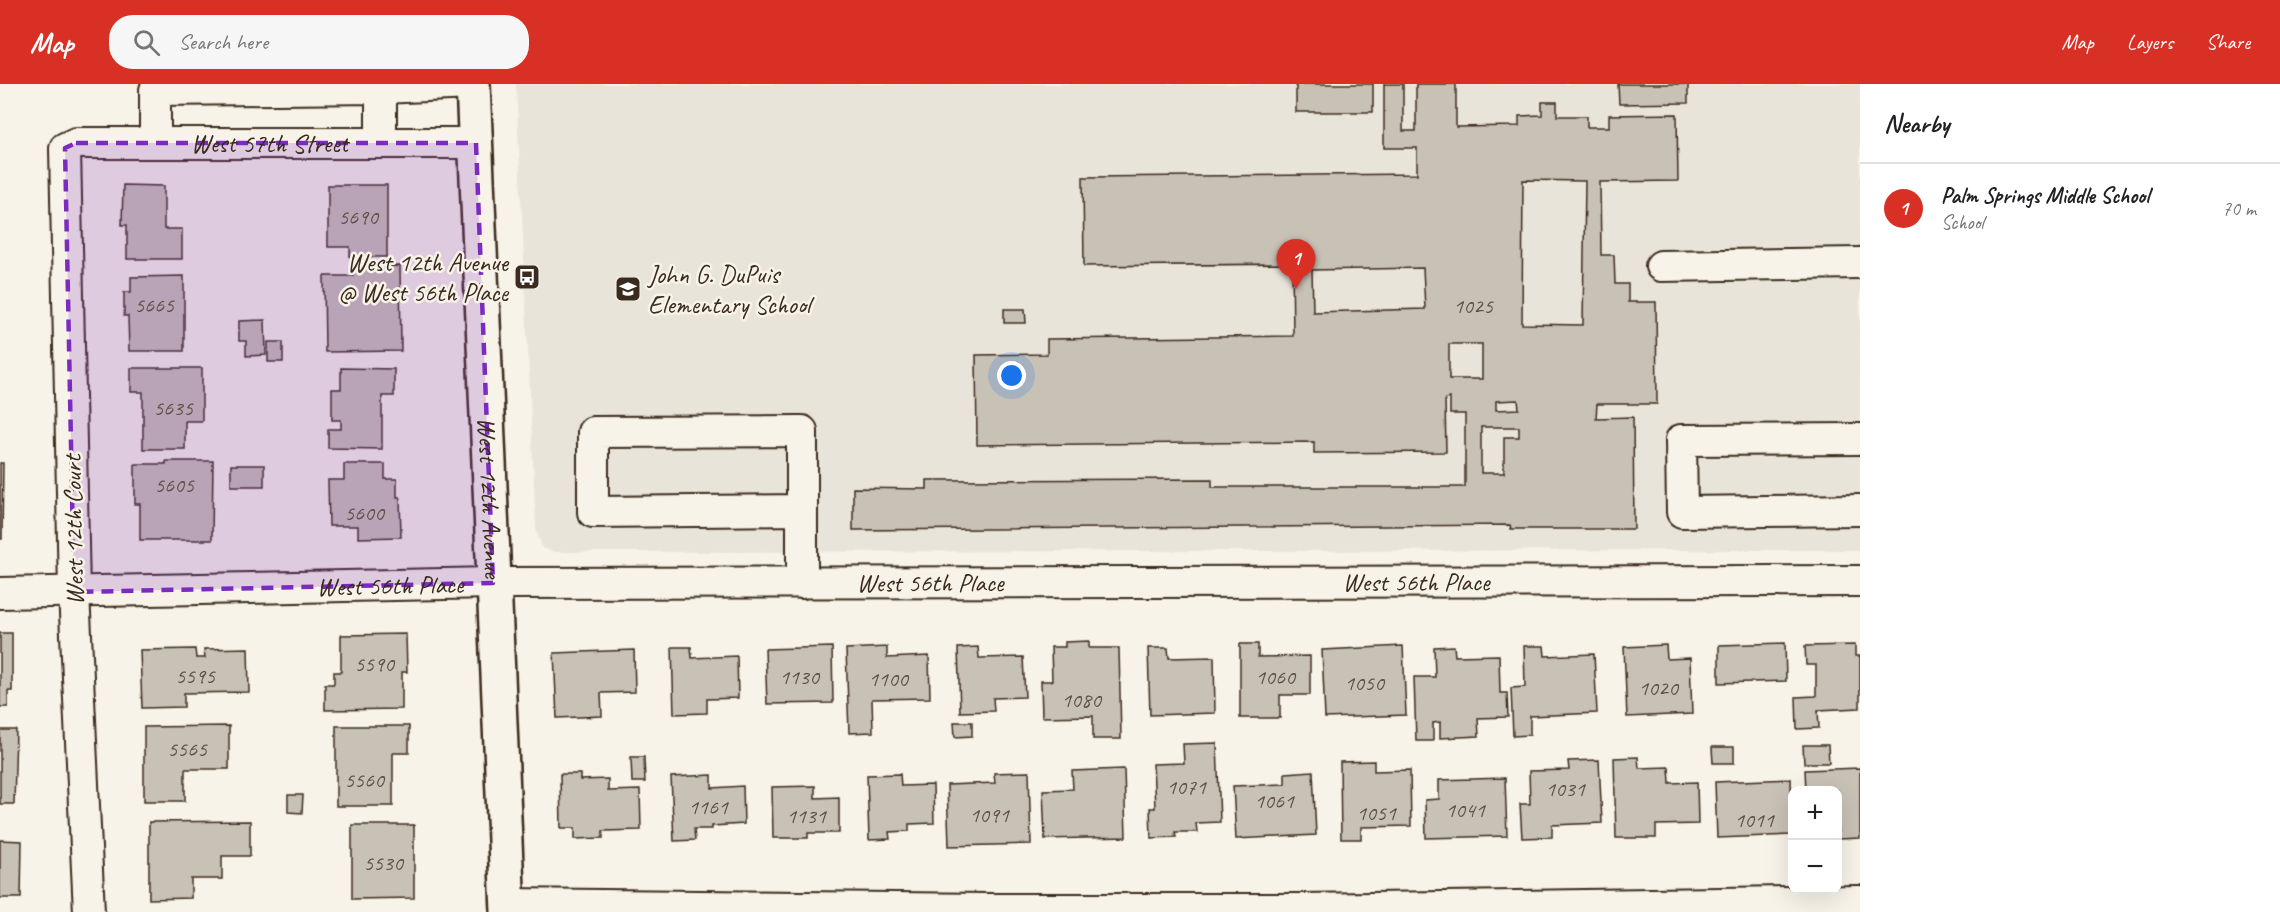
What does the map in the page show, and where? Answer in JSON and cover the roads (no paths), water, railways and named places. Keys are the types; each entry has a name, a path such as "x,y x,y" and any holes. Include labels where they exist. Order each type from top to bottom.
{"main road":[{"name":"West 12th Avenue","path":"473,84 507,908"}],"street":[{"path":"155,143 155,90 473,84"},
{"path":"380,86 381,143"},
{"name":"West 57th Street","path":"64,147 76,143 476,143"},
{"name":"West 12th Court","path":"64,147 74,592 89,912"},
{"path":"1661,266 1860,263"},
{"path":"802,510 593,512 593,432 802,431 802,510 802,583"},
{"path":"1860,439 1681,440 1682,512 1860,510"},
{"name":"West 56th Place","path":"0,593 494,584 1860,581"},
{"path":"507,908 1625,909 1860,901"}],"place":[{"name":"West 12th Avenue @ West 56th Place","path":"527,277"},
{"name":"John G. DuPuis Elementary School","path":"628,289"},
{"name":"Palm Springs Middle School","path":"1296,289"}]}
